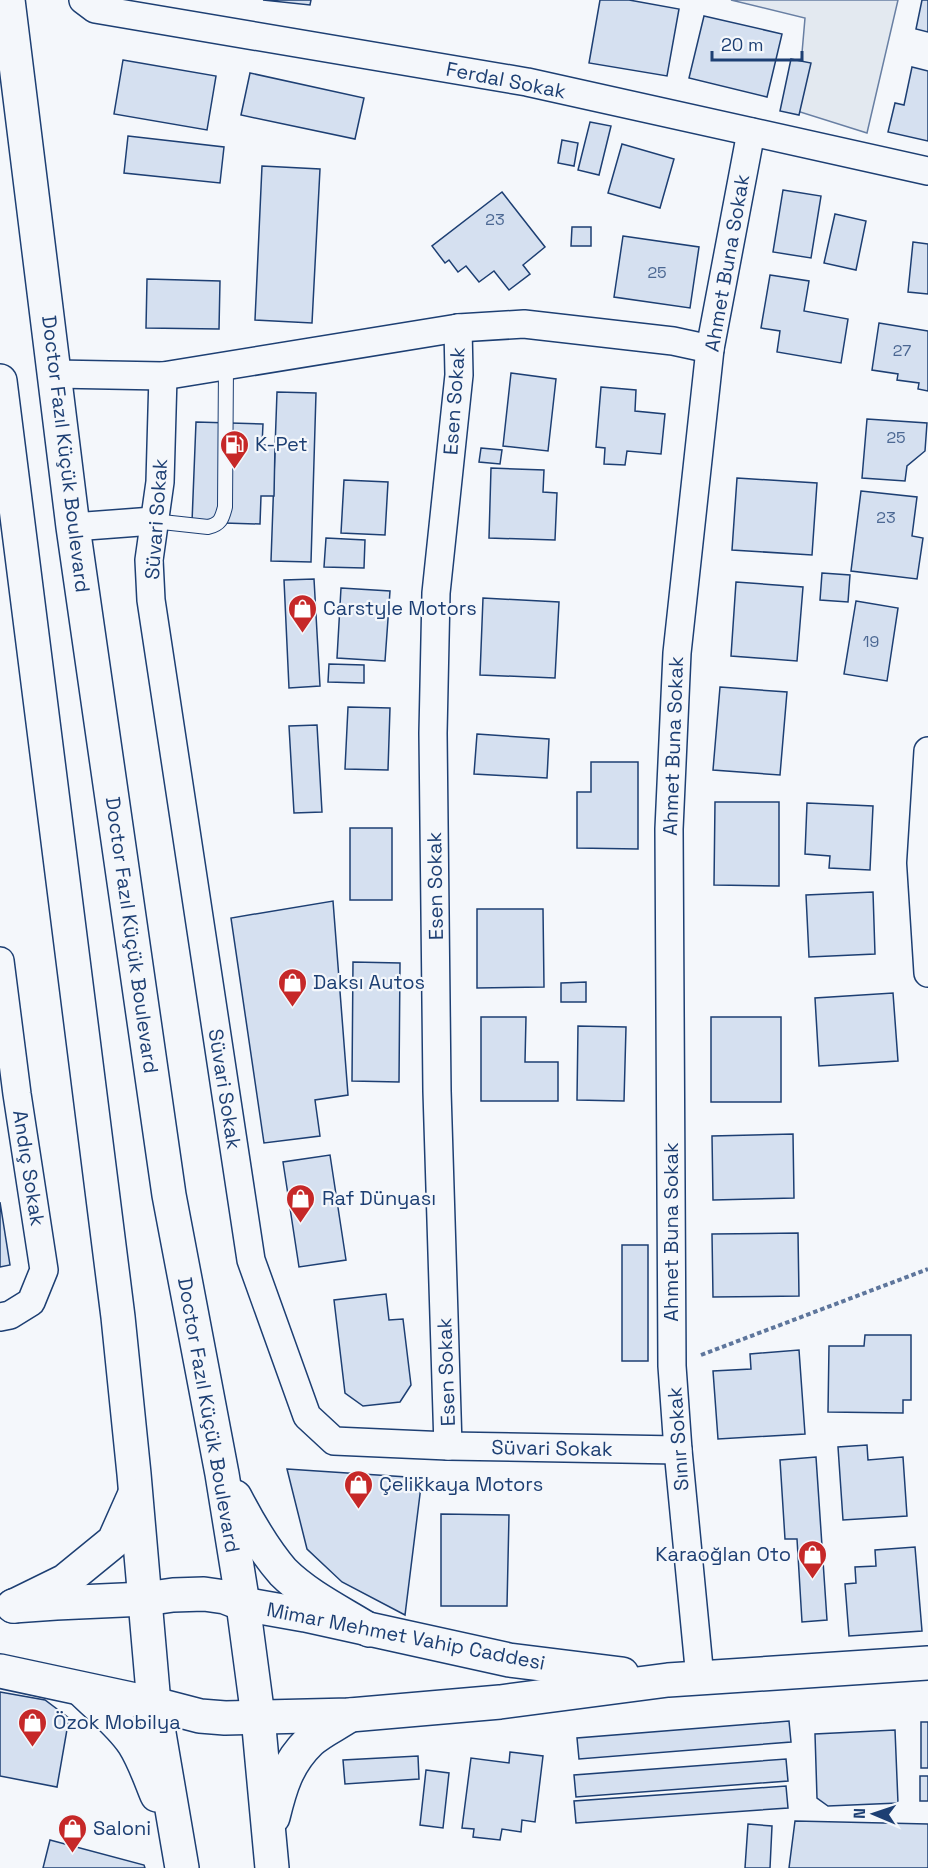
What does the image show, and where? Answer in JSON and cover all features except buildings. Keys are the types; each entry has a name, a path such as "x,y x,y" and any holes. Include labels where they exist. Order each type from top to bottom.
{"main road":[{"name":"Doctor Fazıl Küçük Boulevard","path":"8,0 74,526 169,1195 222,1474 243,1604 258,1718 272,1868"},
{"path":"0,381 4,458 115,1293 136,1492 154,1704 182,1868"},
{"path":"222,1474 258,1540 284,1573 308,1592 369,1630"},
{"path":"7,1607 65,1581 114,1542 136,1492"},
{"name":"Mimar Mehmet Vahip Caddesi","path":"7,1607 204,1594 509,1660 684,1679"},
{"name":"Mimar Mehmet Vahip Caddesi","path":"0,1671 200,1716 258,1718 350,1715 500,1702 684,1679 928,1663"},
{"path":"82,1690 116,1722 133,1743 148,1772 182,1868"},
{"path":"269,1835 282,1783 293,1762 310,1741 350,1715"}],"street":[{"name":"Ferdal Sokak","path":"83,0 95,9 526,82 928,171"},
{"name":"Ahmet Buna Sokak","path":"672,1366 669,829 677,653 710,349 751,132"},
{"name":"Esen Sokak","path":"55,374 163,376 458,328 524,324 673,341 710,349"},
{"name":"Esen Sokak","path":"448,1446 437,1091 433,734 436,593 459,375 458,328"},
{"name":"Süvari Sokak","path":"163,376 160,482 148,560 151,600 251,1260 307,1416 334,1441 448,1446 678,1450"},
{"path":"74,526 153,522"},
{"path":"928,752 921,862 926,910 928,973"},
{"name":"Andıç Sokak","path":"0,961 9,1095 44,1270 31,1302 10,1316 0,1317"},
{"name":"Sınır Sokak","path":"672,1366 678,1450 684,1679"}],"lane":[{"path":"153,522 208,527 217,525 222,519 225,507 226,365"}],"path":[{"name":"Sınır Sokak","path":"672,1366 928,1269"}],"shaded area":[{"path":"731,0 898,0 867,133 797,111 805,18"}],"place":[{"name":"K-Pet","path":"234,470"},
{"name":"Carstyle Motors","path":"302,634"},
{"name":"Daksı Autos","path":"292,1008"},
{"name":"Raf Dünyası","path":"301,1224"},
{"name":"Çelikkaya Motors","path":"358,1510"},
{"name":"Karaoğlan Oto","path":"812,1580"},
{"name":"Özok Mobilya","path":"32,1748"},
{"name":"Saloni","path":"72,1854"}]}
